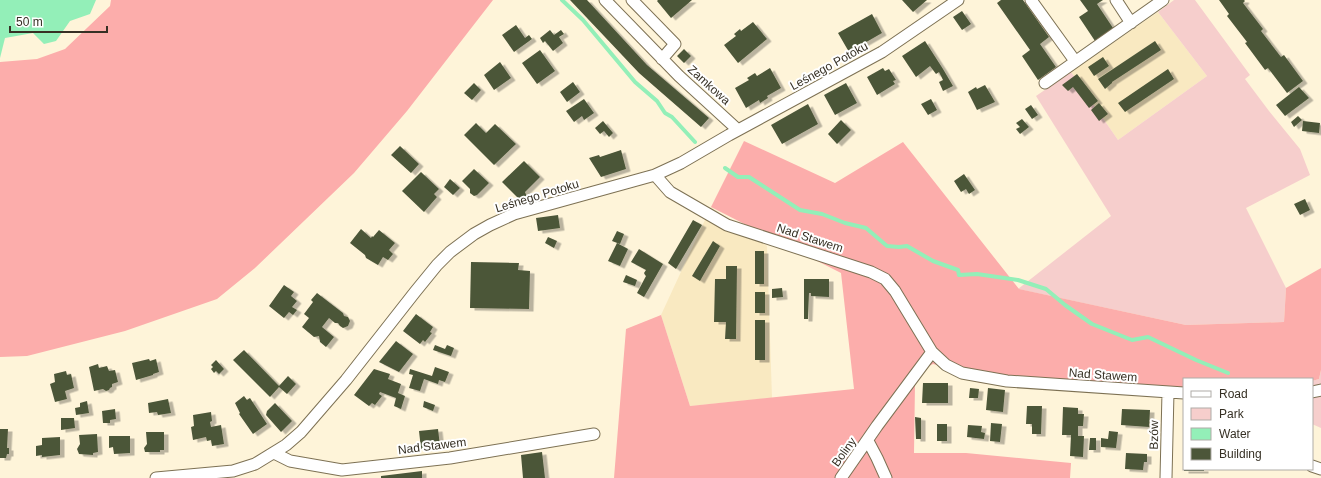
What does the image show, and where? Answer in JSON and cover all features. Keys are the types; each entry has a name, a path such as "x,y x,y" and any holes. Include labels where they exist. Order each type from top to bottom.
{"street":[{"name":"Zamkowa","path":"605,0 679,76 738,130"},
{"path":"632,0 675,44 662,59"},
{"name":"Leśnego Potoku","path":"156,478 233,471 255,464 286,445 301,432 346,380 437,265 464,240 490,225 514,214 655,175 681,163 738,130 882,52 958,0"},
{"path":"1031,0 1075,61"},
{"path":"1116,0 1131,23"},
{"path":"1045,83 1163,0"},
{"name":"Nad Stawem","path":"655,175 670,192 727,225 871,272 885,279 895,291 932,352 946,365 962,373 1007,381 1183,392"},
{"path":"886,478 868,441 877,426 932,352"},
{"name":"Bzów","path":"1166,478 1168,392"},
{"name":"Nad Stawem","path":"274,453 290,461 342,470 450,458 594,434"},
{"name":"Boliny","path":"841,478 868,441"}],"shaded area":[{"path":"111,0 493,0 407,111 354,173 255,268 217,299 125,331 27,356 0,357 0,62 37,59 65,49 110,6"},
{"path":"1158,12 1207,76 1118,140 1071,72"},
{"path":"744,141 835,183 903,142 1019,289 1186,325 1284,322 1286,288 1321,268 1321,370 1319,379 1313,381 1313,378 1183,378 1183,397 981,383 955,376 933,364 929,366 915,384 914,453 966,453 1071,463 1070,478 614,478 626,329 661,315 690,406 854,389 841,273 711,207"},
{"path":"711,207 767,246 772,398 690,406 661,315"}],"green space":[{"path":"1174,0 1195,0 1250,75 1245,79 1300,149 1310,175 1246,208 1286,288 1284,322 1186,325 1018,289 1111,216 1036,96 1071,72 1118,140 1207,76 1158,12"},
{"path":"1321,370 1321,428 1313,424 1313,381 1319,379"}],"water":[{"path":"0,0 96,0 90,14 70,21 56,41 44,44 33,33 5,38 0,58"}],"building":[{"path":"570,0 587,0 647,65 709,118 701,127 639,73"},
{"path":"692,0 671,18 657,1"},
{"path":"902,0 927,0 913,12"},
{"path":"1001,0 1023,0 1049,37 1040,44 1056,67 1038,80 1022,56 1030,50 997,3"},
{"path":"1080,0 1103,0 1097,4 1113,28 1095,41 1079,17 1088,11"},
{"path":"1219,0 1244,0 1245,1 1243,3 1263,29 1261,31 1281,57 1284,55 1303,81 1287,93 1268,68 1265,70 1245,43 1247,42 1227,16 1229,14"},
{"path":"962,11 971,24 962,30 953,17"},
{"path":"872,14 882,33 849,52 838,33"},
{"path":"753,22 767,39 738,63 724,45 736,36 734,34 740,29 741,31"},
{"path":"516,25 525,38 529,35 532,39 514,52 502,35"},
{"path":"550,30 554,35 561,30 564,34 559,37 563,43 553,51 545,41 543,43 540,38"},
{"path":"925,41 953,86 943,91 939,82 943,80 939,72 936,74 930,66 916,77 902,56"},
{"path":"1155,41 1161,50 1112,82 1105,89 1098,79"},
{"path":"684,49 691,56 684,63 677,56"},
{"path":"540,50 555,71 537,84 522,63"},
{"path":"1103,57 1109,66 1094,76 1088,67"},
{"path":"500,62 511,78 494,90 484,75"},
{"path":"770,68 781,88 767,96 768,98 760,103 759,100 746,108 735,88 749,80 747,78 755,73 757,76"},
{"path":"883,68 885,71 889,69 896,80 893,81 895,84 877,95 867,77"},
{"path":"1168,69 1174,79 1125,112 1118,103"},
{"path":"1077,74 1098,101 1089,108 1073,87 1068,91 1062,85"},
{"path":"573,82 580,92 567,102 560,92"},
{"path":"474,83 481,90 472,100 464,93"},
{"path":"846,83 857,103 835,115 824,95"},
{"path":"985,85 995,102 977,110 968,92 976,87 977,89"},
{"path":"1299,87 1309,98 1285,116 1276,105"},
{"path":"584,99 594,113 584,120 582,116 574,122 566,111"},
{"path":"931,99 937,110 928,115 921,104"},
{"path":"1099,103 1108,114 1099,121 1091,110"},
{"path":"808,104 818,124 782,144 771,125"},
{"path":"1031,105 1038,115 1032,119 1025,109"},
{"path":"1298,116 1302,120 1294,127 1291,122"},
{"path":"1022,119 1029,127 1020,134 1016,129 1020,127 1016,123"},
{"path":"841,120 851,130 837,144 828,134"},
{"path":"603,121 613,133 609,137 604,131 600,134 595,128"},
{"path":"1303,121 1320,123 1319,133 1302,131"},
{"path":"476,123 486,133 495,124 516,144 494,165 464,135"},
{"path":"400,146 419,164 411,173 391,155"},
{"path":"621,150 626,169 601,177 589,158 599,155 600,157"},
{"path":"524,161 540,177 525,192 527,197 519,199 502,182"},
{"path":"474,169 489,183 477,195 474,196 470,193 470,189 462,181"},
{"path":"421,172 439,189 434,194 437,197 424,212 402,191"},
{"path":"964,174 975,190 969,194 966,189 961,192 954,181"},
{"path":"450,179 460,188 453,195 444,187"},
{"path":"1305,199 1310,210 1300,215 1294,204"},
{"path":"558,215 560,228 538,231 536,218"},
{"path":"693,220 702,225 676,269 668,263"},
{"path":"361,229 371,238 379,230 395,243 389,250 393,254 388,260 383,257 378,265 366,258 365,255 350,243"},
{"path":"617,231 624,234 620,244 612,241"},
{"path":"548,237 557,241 554,248 545,243"},
{"path":"713,241 720,246 700,281 692,276"},
{"path":"617,243 628,249 620,266 608,261"},
{"path":"639,249 663,264 644,297 637,293 646,276 644,273 646,270 631,262"},
{"path":"755,251 764,251 764,284 755,284"},
{"path":"471,262 519,263 518,270 530,271 529,309 470,308"},
{"path":"726,266 737,266 736,339 725,339 726,322 714,322 715,279 726,279"},
{"path":"626,275 637,280 635,286 623,282"},
{"path":"804,279 829,279 829,297 811,296 811,293 809,293 808,319 804,319"},
{"path":"284,285 294,292 291,296 297,301 292,307 297,310 293,315 289,312 284,318 269,306"},
{"path":"782,288 783,297 772,298 772,289"},
{"path":"755,292 765,292 765,313 755,313"},
{"path":"317,293 343,313 344,316 348,317 350,321 348,326 343,328 329,318 322,327 334,337 326,347 320,342 319,336 314,337 302,327 309,318 304,314 313,302 311,300"},
{"path":"416,314 433,327 430,332 432,333 425,342 423,340 420,344 403,331"},
{"path":"755,320 765,320 765,360 755,360"},
{"path":"396,341 413,354 399,372 379,362"},
{"path":"435,345 445,349 447,345 454,348 451,356 433,350"},
{"path":"244,350 279,386 288,376 296,384 287,394 279,387 270,397 233,360"},
{"path":"149,359 150,361 156,359 159,372 136,380 132,363"},
{"path":"216,360 224,369 219,374 216,371 214,373 211,369 213,367 211,365"},
{"path":"98,364 99,368 107,366 109,371 115,370 118,382 112,384 112,387 109,390 106,391 103,389 94,391 89,367"},
{"path":"435,367 449,372 445,382 439,380 438,384 424,379 420,391 409,388 413,375 409,374 410,369 432,376"},
{"path":"374,369 390,374 388,379 401,384 398,393 405,396 401,409 394,406 396,398 380,392 379,394 382,396 375,405 372,403 369,406 354,395"},
{"path":"66,371 67,375 71,374 74,388 65,391 67,399 55,402 50,384 55,382 54,374"},
{"path":"923,383 948,383 948,403 922,403"},
{"path":"970,388 979,389 978,398 969,398"},
{"path":"988,388 1005,390 1003,412 986,410"},
{"path":"244,396 247,400 250,398 267,424 253,434 239,414 240,413 235,403"},
{"path":"168,399 171,413 158,415 157,412 149,413 148,403"},
{"path":"87,401 89,413 76,415 75,408 80,407 80,403"},
{"path":"424,401 435,405 433,411 423,407"},
{"path":"275,403 292,421 281,432 266,415 267,411"},
{"path":"1027,406 1042,406 1041,434 1032,434 1032,424 1026,424"},
{"path":"1063,407 1078,408 1078,414 1084,414 1083,426 1078,426 1078,436 1084,436 1083,457 1070,456 1071,435 1062,435"},
{"path":"115,409 116,419 110,420 110,423 103,423 102,411"},
{"path":"1122,409 1150,410 1149,427 1121,425"},
{"path":"211,412 211,427 221,425 224,444 212,446 211,440 207,441 206,437 193,440 191,427 194,426 193,415"},
{"path":"915,417 921,418 921,439 916,439"},
{"path":"61,418 74,418 75,428 61,430"},
{"path":"991,423 1002,424 1000,442 990,441"},
{"path":"937,424 947,424 947,441 937,441"},
{"path":"968,425 982,426 981,432 985,433 984,439 967,437"},
{"path":"0,429 8,429 7,448 9,448 9,454 7,454 6,458 0,458"},
{"path":"438,429 440,446 421,449 419,431"},
{"path":"1109,431 1118,432 1116,448 1101,447 1101,438 1108,439"},
{"path":"146,432 164,432 164,450 160,450 160,452 145,452 144,448 147,444"},
{"path":"97,434 98,452 93,453 93,455 79,454 77,449 80,444 79,435"},
{"path":"109,436 130,436 130,453 114,454 113,447 109,448"},
{"path":"60,437 60,455 42,457 42,455 36,456 36,446 42,445 42,438"},
{"path":"1090,438 1096,438 1096,450 1089,450"},
{"path":"542,452 545,478 523,478 521,455"},
{"path":"1126,453 1147,454 1147,462 1144,462 1143,470 1125,469"},
{"path":"1184,470 1204,470 1204,471"},
{"path":"422,471 422,478 381,478 381,476"}],"waterway":[{"path":"562,0 583,20 635,82 657,101 665,113 672,117 695,142"},
{"path":"725,168 738,177 749,177 800,210 822,214 845,223 866,228 887,246 907,246 933,261 958,270 959,275 977,274 1018,280 1046,289 1065,305 1092,324 1132,340 1148,337 1196,360 1228,373"}]}
